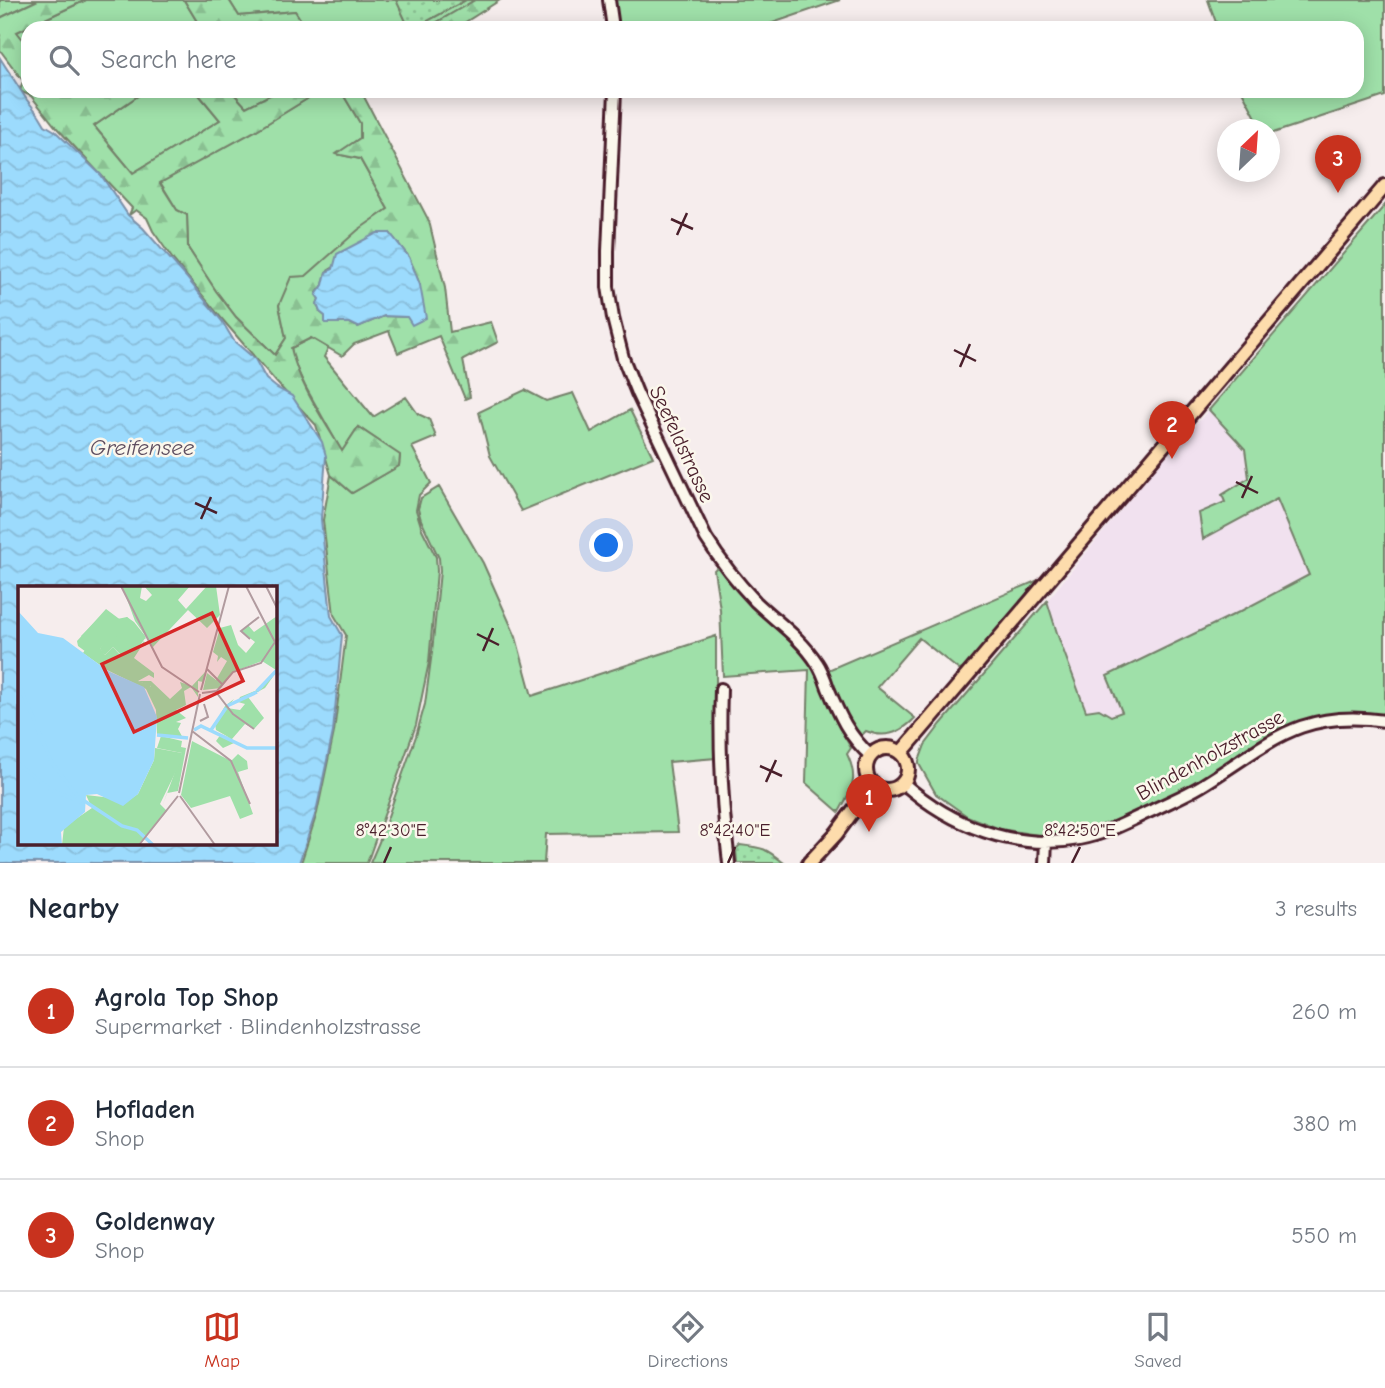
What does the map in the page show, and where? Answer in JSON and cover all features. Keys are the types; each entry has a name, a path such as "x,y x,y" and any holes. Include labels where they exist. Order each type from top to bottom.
{"main road":[{"path":"901,753 1385,186"},
{"path":"889,748 901,753 908,764 907,778 892,790 878,788 866,774 867,761 876,751 889,748"},
{"path":"809,863 836,834 873,784"}],"street":[{"path":"609,0 612,21"},
{"name":"Seefeldstrasse","path":"615,98 608,287 623,358 695,518 720,561 737,582 805,646 819,665 847,729 871,755"},
{"path":"721,690 719,746 729,863"},
{"name":"Blindenholzstrasse","path":"903,783 932,806 962,823 1000,836 1016,840 1080,839 1115,829 1200,787 1268,741 1304,725 1347,718 1385,721"},
{"path":"1044,862 1046,841"}],"shaded area":[{"path":"1209,410 1245,449 1249,478 1222,495 1225,502 1203,538 1277,499 1310,575 1107,676 1122,713 1111,716 1099,709 1086,711 1047,601 1177,441"}],"green space":[{"path":"0,0 38,0 0,18"},
{"path":"38,0 86,0 41,21 21,21 21,30 17,32 21,37 21,78 0,50 0,18"},
{"path":"86,0 184,0 197,21 40,21"},
{"path":"184,0 229,0 239,16 295,11 301,21 197,21"},
{"path":"229,0 475,0 439,21 301,21 295,11 239,16"},
{"path":"396,0 466,0 428,21 406,21"},
{"path":"475,0 500,0 467,21 439,21"},
{"path":"609,0 840,0 778,21 612,21"},
{"path":"1208,0 1385,0 1385,96 1280,131 1280,119 1257,119 1246,98 1364,98 1364,21 1216,21"},
{"path":"33,98 135,98 94,126 133,173 220,120 202,98 238,98 246,107 264,98 309,98 160,183 177,210 187,215 188,248 216,291 236,317 275,355 286,338 279,305 291,277 306,276 358,230 388,209 360,159 336,154 360,138 360,123 345,98 365,98 429,221 445,288 450,332 491,322 498,342 463,360 470,397 465,399 439,336 398,353 389,331 354,344 342,356 311,338 291,348 306,388 342,451 358,427 400,455 399,466 352,493 331,475 316,425 174,261 147,218 136,210 129,215 132,208 55,126","holes":["390,233 409,257 420,285 407,317 384,316 358,327 350,323 325,323 325,316 317,304 319,299 316,294 323,285 326,272"]},
{"path":"135,98 202,98 220,120 133,173 94,126"},
{"path":"238,98 264,98 246,107"},
{"path":"309,98 345,98 360,123 360,138 337,154 360,159 388,209 331,254 279,305 286,338 275,355 236,317 216,291 188,248 187,215 177,210 160,182 255,131"},
{"path":"1385,205 1385,721 1304,725 1200,787 1115,829 1062,841 1000,829 967,816 936,794 919,764 925,745 1047,601 1086,711 1099,709 1111,716 1122,712 1107,676 1309,575 1277,499 1203,539 1199,513 1225,502 1222,495 1249,478 1245,449 1209,410"},
{"path":"311,338 328,348 324,357 373,417 406,397 418,414 429,419 436,437 412,447 431,483 419,495 416,510 436,557 429,662 416,725 367,863 301,863 317,813 334,732 346,635 334,615 323,520 331,475 352,493 399,466 400,456 358,427 342,452 295,365 291,348"},
{"path":"525,390 546,401 573,393 591,432 630,410 653,457 521,511 490,456 479,412"},
{"path":"439,487 483,563 516,637 532,696 716,636 716,758 669,762 678,832 546,834 544,863 370,863 425,704 440,571 439,558 418,509 421,498"},
{"path":"718,566 751,604 804,652 821,680 837,723 851,748 847,754 853,770 852,784 839,812 806,783 809,670 723,676 720,609 714,570"},
{"path":"1043,578 968,668 959,670 919,638 877,687 915,718 892,733 866,731 861,736 848,718 828,670"},
{"path":"740,845 764,850 784,863 737,863 736,849"}],"water":[{"name":"Greifensee","path":"0,58 21,91 21,98 26,98 45,125 55,131 101,175 128,215 187,278 222,321 234,341 255,359 266,379 292,396 322,442 326,456 321,519 331,616 342,635 333,732 316,812 299,863 0,863"},
{"path":"377,233 390,233 409,257 420,285 426,318 412,325 407,317 384,316 358,327 350,323 325,323 325,316 320,312 316,295 323,285 326,272 333,269 337,254"}],"place":[{"name":"Goldenway","path":"1338,193"},
{"name":"Hofladen","path":"1172,459"},
{"name":"Agrola Top Shop","path":"869,832"}]}
